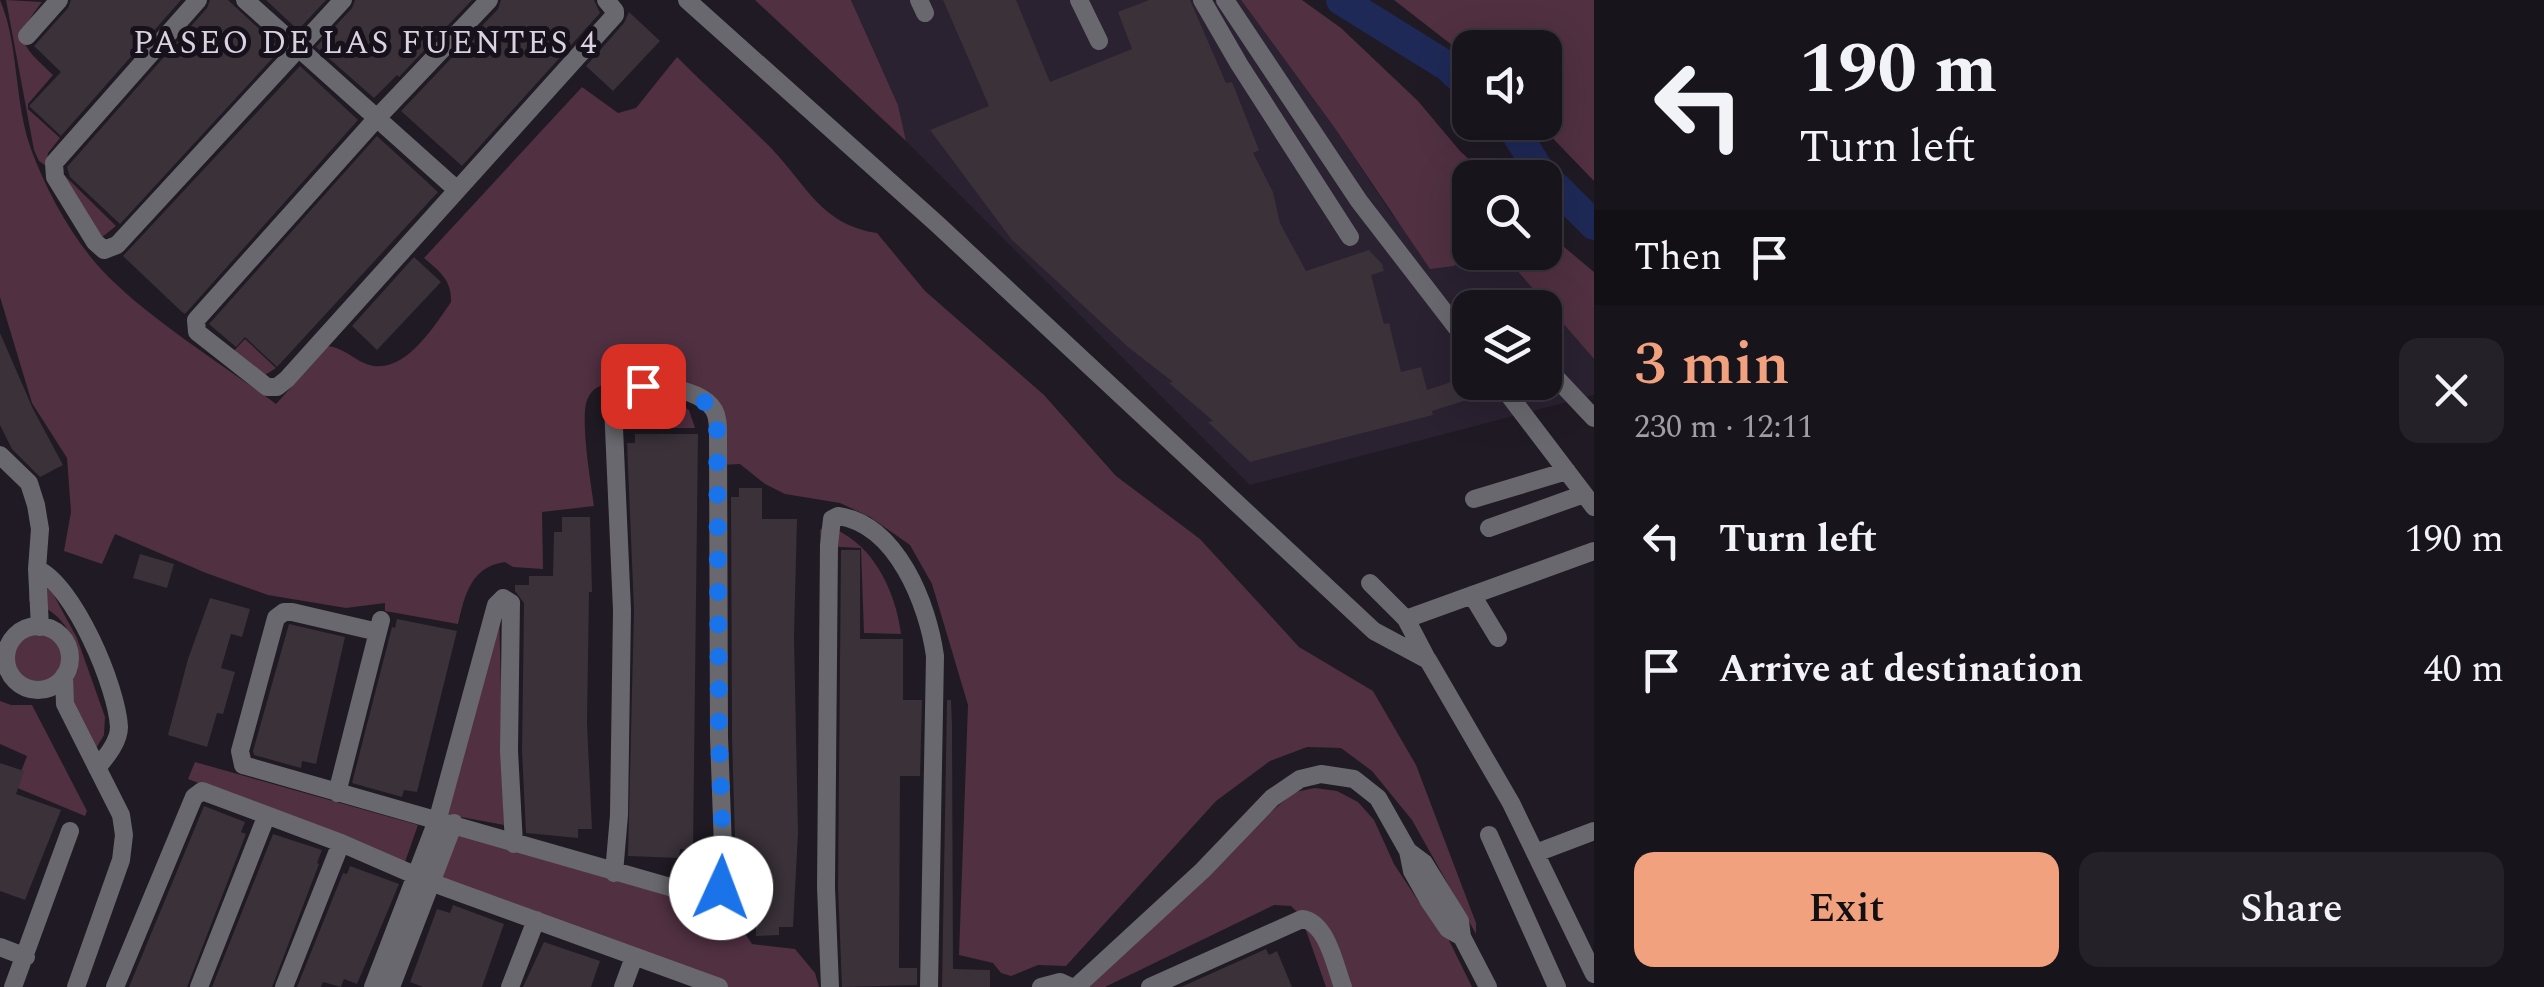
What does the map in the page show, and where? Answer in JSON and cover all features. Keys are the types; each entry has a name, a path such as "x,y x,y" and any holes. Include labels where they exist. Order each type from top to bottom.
{"street":[{"path":"27,36 59,0"},
{"path":"198,0 54,163 55,177 95,242 104,250 117,245 343,0"},
{"path":"245,0 456,189"},
{"path":"489,0 198,317 196,330 267,387 277,387 615,15 606,0"},
{"path":"687,0 936,223 1374,631 1428,660"},
{"path":"1080,0 1099,41"},
{"path":"1202,0 1350,237"},
{"path":"1225,0 1359,201 1452,322"},
{"path":"1562,384 1594,418"},
{"path":"338,794 380,626 284,612 276,618 240,751 247,768 338,794 446,821 514,844 614,873 705,897 721,888 724,875 717,418 705,400 695,394 652,386 623,391 614,398 622,610 620,815 614,873"},
{"path":"1489,528 1589,501 1513,400"},
{"path":"0,446 32,493 38,518 40,627"},
{"path":"0,455 23,476"},
{"path":"1474,499 1567,471"},
{"path":"830,987 826,904 829,544 832,519 838,516 858,522 894,553 918,592 932,634 935,656 929,987"},
{"path":"1406,619 1594,551"},
{"path":"37,569 52,576 66,592 92,641 112,696 119,728 113,746 97,768"},
{"path":"1370,583 1406,619 1536,853 1594,974"},
{"path":"1472,595 1498,638"},
{"path":"391,987 446,821 496,605 507,598 511,602 514,844"},
{"path":"65,704 44,689 25,687 6,678 6,656 21,631 40,627 58,633 68,649 65,704 120,814 123,846 76,987"},
{"path":"44,689 64,676"},
{"path":"1040,987 1060,982 1074,987 1203,870 1272,798 1300,779 1332,774 1360,782 1378,798 1430,901 1448,929 1462,937 1488,987"},
{"path":"115,987 195,795 202,792 341,843 424,879 719,987"},
{"path":"200,987 266,817"},
{"path":"1536,853 1594,831"},
{"path":"13,987 70,832"},
{"path":"1488,836 1557,987"},
{"path":"284,987 341,843"},
{"path":"373,987 424,879"},
{"path":"1150,987 1307,919 1320,929 1343,987"},
{"path":"510,987 536,920"},
{"path":"0,947 26,957"},
{"path":"623,987 634,957"}],"shaded area":[{"path":"0,0 31,149 79,242 138,304 276,404 328,346 378,366 391,364 415,349 451,302 447,282 424,258 582,87 618,113 636,108 677,57 772,149 817,202 842,222 877,233 925,291 1044,395 1116,476 1200,539 1299,647 1373,691 1416,765 1476,923 1476,934 1412,820 1372,771 1341,748 1307,747 1270,761 1216,801 1066,966 1038,965 1011,976 1001,973 993,963 959,955 968,705 932,584 910,545 870,517 840,503 785,494 740,464 721,465 715,407 653,379 613,381 590,394 585,434 594,506 542,512 543,569 513,567 505,562 484,570 471,584 458,624 385,611 385,603 346,608 268,595 115,534 102,564 64,551 71,512 67,458 32,403 0,297"},
{"path":"6,0 42,2 27,25 24,41 53,75 28,104 28,109 60,138 48,153 46,166 34,150"},
{"path":"755,0 851,0 898,105 906,141"},
{"path":"851,0 1241,0 1393,216 1452,264 1452,270 1517,270 1534,290 1452,290 1452,400 1562,400 1562,322 1594,359 1594,395 1250,485 906,141 898,105"},
{"path":"1241,0 1302,0 1341,28 1418,101 1470,160 1452,160 1452,266 1430,269 1334,127"},
{"path":"1394,0 1594,0 1594,181 1554,140 1562,140 1562,30 1452,30 1452,45"},
{"path":"58,169 116,226 101,238"},
{"path":"1562,245 1594,272 1594,359 1562,322 1562,290 1534,290 1517,270 1562,270"},
{"path":"245,339 276,368 265,375 230,355"},
{"path":"646,396 689,410 695,428 612,428 619,399"},
{"path":"825,526 856,542 878,568 893,601 901,634 864,633 861,548 821,546 820,530"},
{"path":"30,579 51,590 77,638 105,717 104,735 95,750 60,688 73,662 71,636 55,615 29,601"},
{"path":"499,605 504,825 445,814"},
{"path":"38,628 59,637 68,658 59,679 38,688 17,679 8,658 17,637"},
{"path":"0,701 32,705 87,811 85,816 15,787 27,756 0,744"},
{"path":"195,762 418,825 405,862 188,779"},
{"path":"1315,788 1337,791 1358,802 1374,820 1394,864 1419,902 1442,926 1472,987 1326,987 1301,916 1291,906 1274,905 1105,987 1083,987 1257,823 1295,792"},
{"path":"454,822 703,899 711,912 746,913 746,935 752,944 795,949 815,973 819,987 700,987 434,884"}],"building":[{"path":"71,0 181,0 61,136 29,106 61,72 34,46"},
{"path":"210,0 228,0 281,49 120,224 70,177 67,167"},
{"path":"266,0 326,0 298,30"},
{"path":"355,0 472,0 374,98 316,47"},
{"path":"501,0 594,0 600,13 462,166 401,111 498,9"},
{"path":"943,0 1016,0 1050,82 1132,49 1118,12 1149,0 1190,0 1226,83 1232,82 1259,150 1253,153 1273,192 1280,223 1306,271 1369,250 1384,271 1371,275 1384,324 1389,323 1401,372 1421,367 1427,390 1452,382 1452,400 1467,400 1432,411 1433,415 1250,462 1208,422 1213,421 1169,383 1173,382 1128,347 1012,240 930,130 989,106"},
{"path":"629,12 660,41 613,91 586,66"},
{"path":"300,66 358,120 185,314 123,256"},
{"path":"377,136 438,192 277,367 245,337 236,347 209,324"},
{"path":"414,257 441,282 377,350 352,326"},
{"path":"0,333 63,465 40,477 12,449 0,425"},
{"path":"635,434 698,434 693,849 680,849 679,858 628,856 634,609 627,443 635,443"},
{"path":"739,488 762,488 762,519 797,519 794,636 798,833 793,927 779,927 779,935 756,936 756,904 725,904 733,892 736,875 731,497 739,497"},
{"path":"562,517 590,517 592,592 587,723 592,829 578,829 578,838 526,833 522,751 524,603 515,585 529,585 529,576 553,576 554,532 562,532"},
{"path":"841,550 860,550 860,639 903,639 903,700 922,700 920,776 900,776 899,968 917,968 917,985 842,987 838,887"},
{"path":"140,554 174,564 167,588 133,578"},
{"path":"210,598 250,609 242,637 231,634 221,668 235,672 223,714 217,713 207,747 168,735 188,659"},
{"path":"397,619 457,631 417,792 404,790 402,797 352,783"},
{"path":"289,624 345,637 316,764 302,761 301,768 254,755 253,751"},
{"path":"947,700 951,700 952,724 953,969 990,970 990,987 942,987"},
{"path":"0,763 24,771 16,794 61,810 25,900 0,891"},
{"path":"204,806 245,822 241,832 246,834 187,987 129,987"},
{"path":"273,834 322,850 272,987 212,987"},
{"path":"350,866 399,884 357,984 344,979 341,987 323,982 321,987 297,987 343,873 347,874"},
{"path":"453,905 504,924 482,987 423,987 410,982 437,909 450,913"},
{"path":"544,942 600,961 591,987 523,987"},
{"path":"1266,949 1269,955 1277,951 1292,987 1181,987"}],"waterway":[{"path":"1341,0 1452,71"},
{"path":"1520,140 1539,170 1594,225"}],"district":[{"name":"PASEO DE LAS FUENTES 4","path":"366,43"}],"route":[{"path":"643,386 695,394 711,406 717,418 724,875 721,888"}]}
